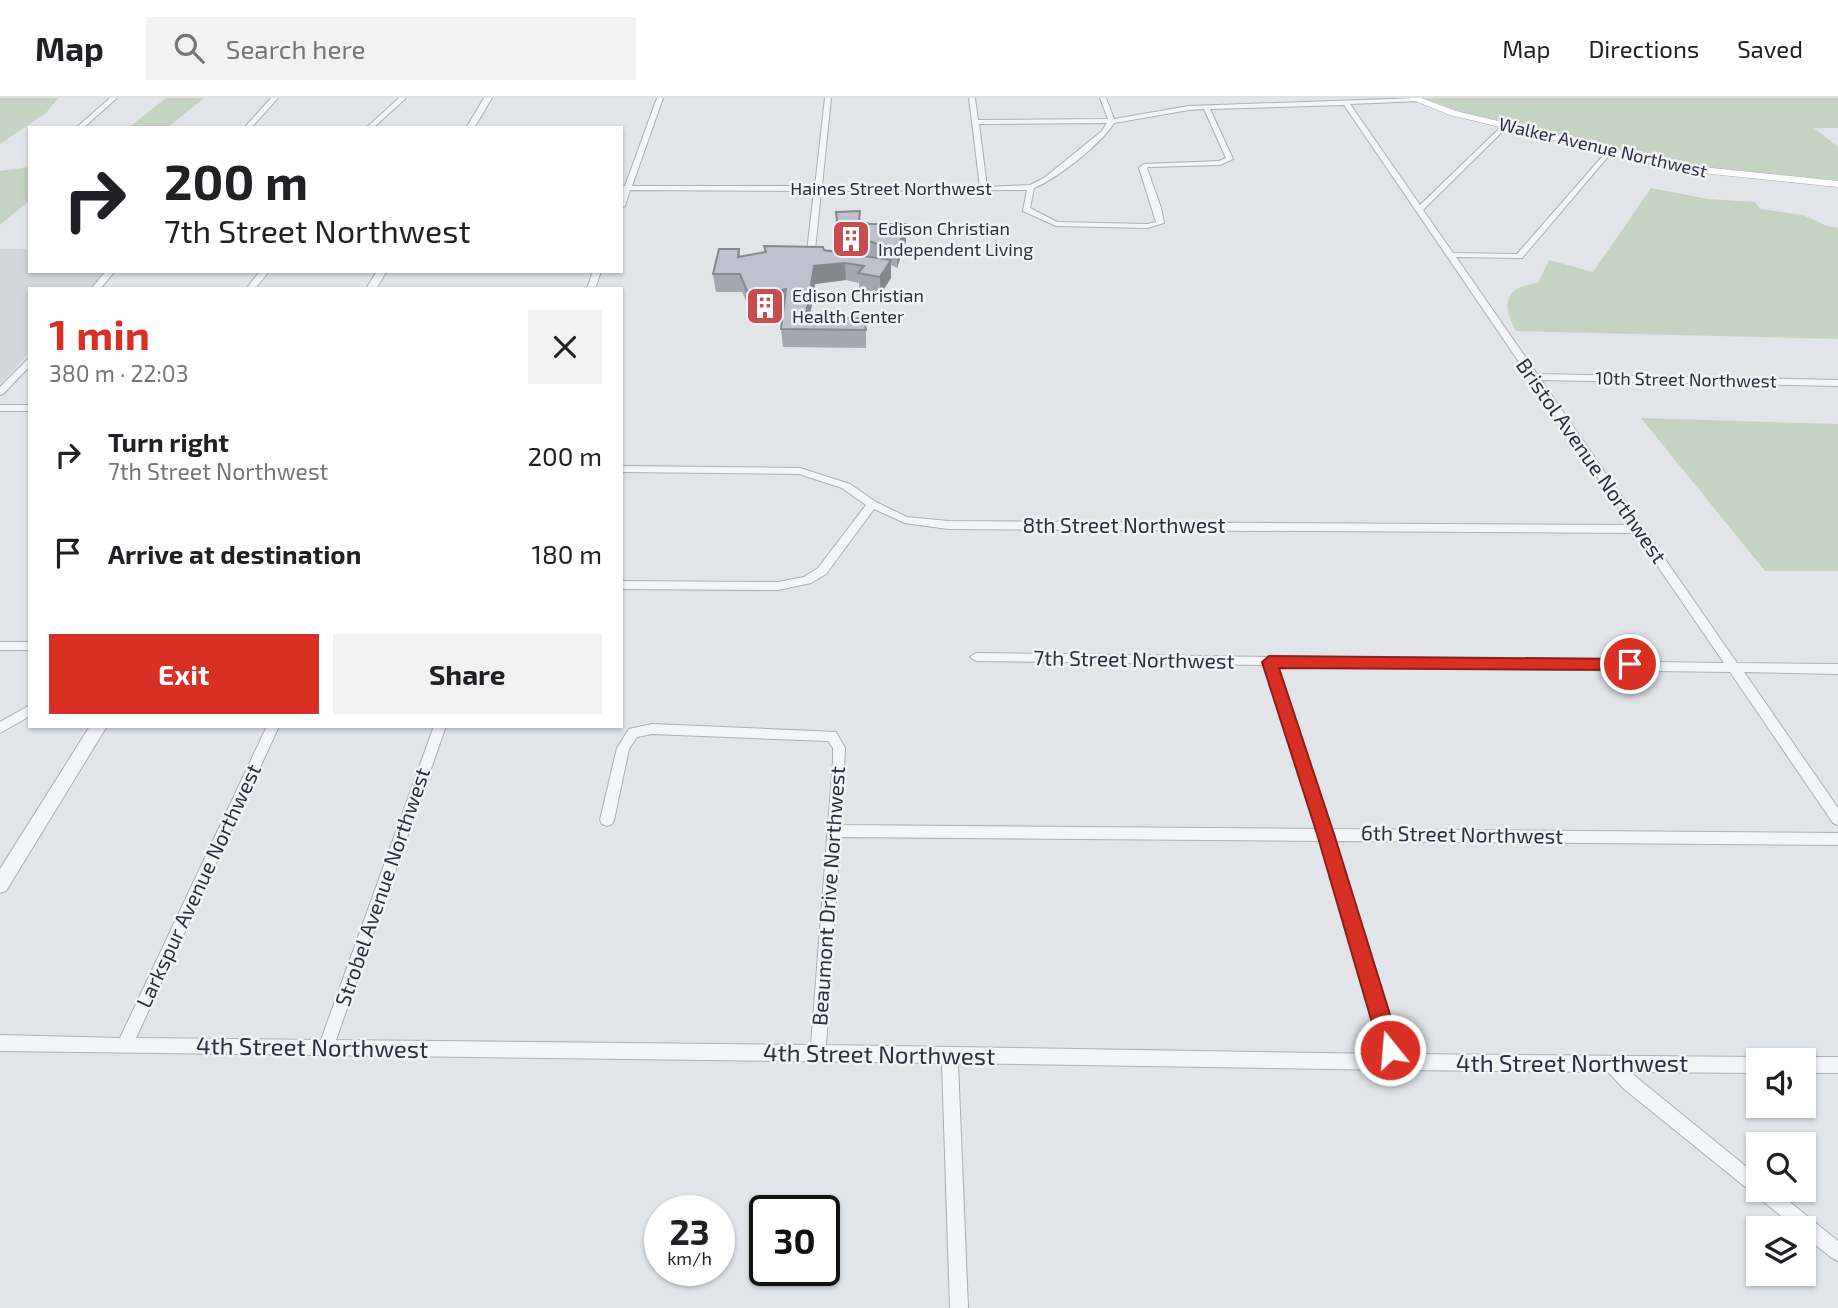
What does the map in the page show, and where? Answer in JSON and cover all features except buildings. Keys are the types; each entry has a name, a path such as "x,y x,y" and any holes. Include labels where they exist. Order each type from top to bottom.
{"main road":[{"name":"Walker Avenue Northwest","path":"1416,99 1505,126 1697,171 1838,184"}],"street":[{"path":"81,126 114,98"},
{"path":"249,126 275,98"},
{"path":"371,126 403,98"},
{"path":"471,126 488,98"},
{"path":"625,188 660,98"},
{"path":"810,261 828,98"},
{"path":"972,98 984,189"},
{"path":"1103,98 1112,121"},
{"path":"975,122 1112,121 1206,107 1416,99"},
{"name":"Bristol Avenue Northwest","path":"1345,102 1838,819"},
{"path":"1031,187 1026,209 1047,222 1082,226 1147,226 1160,223 1143,168 1155,163 1220,163 1230,159 1206,107"},
{"name":"Haines Street Northwest","path":"625,188 819,190 1031,187 1047,180 1105,132 1112,121"},
{"path":"1420,209 1505,126"},
{"path":"1450,255 1519,256 1609,152"},
{"path":"97,287 109,273"},
{"path":"252,287 263,273"},
{"path":"0,392 28,362"},
{"name":"10th Street Northwest","path":"1533,377 1838,383"},
{"path":"0,408 28,408"},
{"name":"8th Street Northwest","path":"623,469 800,471 846,486 872,504 905,520 948,525 1639,529"},
{"path":"623,584 778,586 807,580 822,571 872,504"},
{"path":"0,646 28,646"},
{"name":"7th Street Northwest","path":"976,657 1838,668"},
{"path":"1269,662 1326,834 1395,1064"},
{"path":"0,728 28,711"},
{"path":"0,885 98,728"},
{"name":"Larkspur Avenue Northwest","path":"124,1046 272,728"},
{"name":"Strobel Avenue Northwest","path":"326,1047 439,728"},
{"name":"Beaumont Drive Northwest","path":"607,820 623,748 633,733 652,729 832,736 839,748 818,1054"},
{"name":"6th Street Northwest","path":"833,831 1838,839"},
{"name":"4th Street Northwest","path":"0,1043 950,1058 1164,1058 1395,1064 1746,1065"},
{"path":"950,1058 959,1308"},
{"path":"1611,1064 1630,1083 1746,1178"},
{"path":"1816,1065 1838,1065"},
{"path":"1776,1202 1838,1252"}],"shaded area":[{"path":"0,249 28,249 28,273 104,273 91,287 28,287 28,354 0,384"}],"green space":[{"path":"0,98 58,98 46,113 0,144"},
{"path":"166,98 204,98 169,126 131,126"},
{"path":"1423,98 1838,98 1838,128 1814,128 1838,147 1838,181 1691,167 1467,114"},
{"path":"28,167 28,202 0,225 0,171"},
{"path":"1651,188 1708,199 1755,202 1760,209 1803,215 1838,228 1838,339 1516,331 1508,312 1509,298 1513,293 1519,288 1538,283 1549,260 1593,272"},
{"path":"1641,418 1838,424 1838,571 1765,571"}],"place":[{"name":"Edison Christian Independent Living","path":"851,239"},
{"name":"Edison Christian Health Center","path":"765,306"}],"route":[{"path":"1390,1050 1326,834 1269,662 1630,664"}]}
